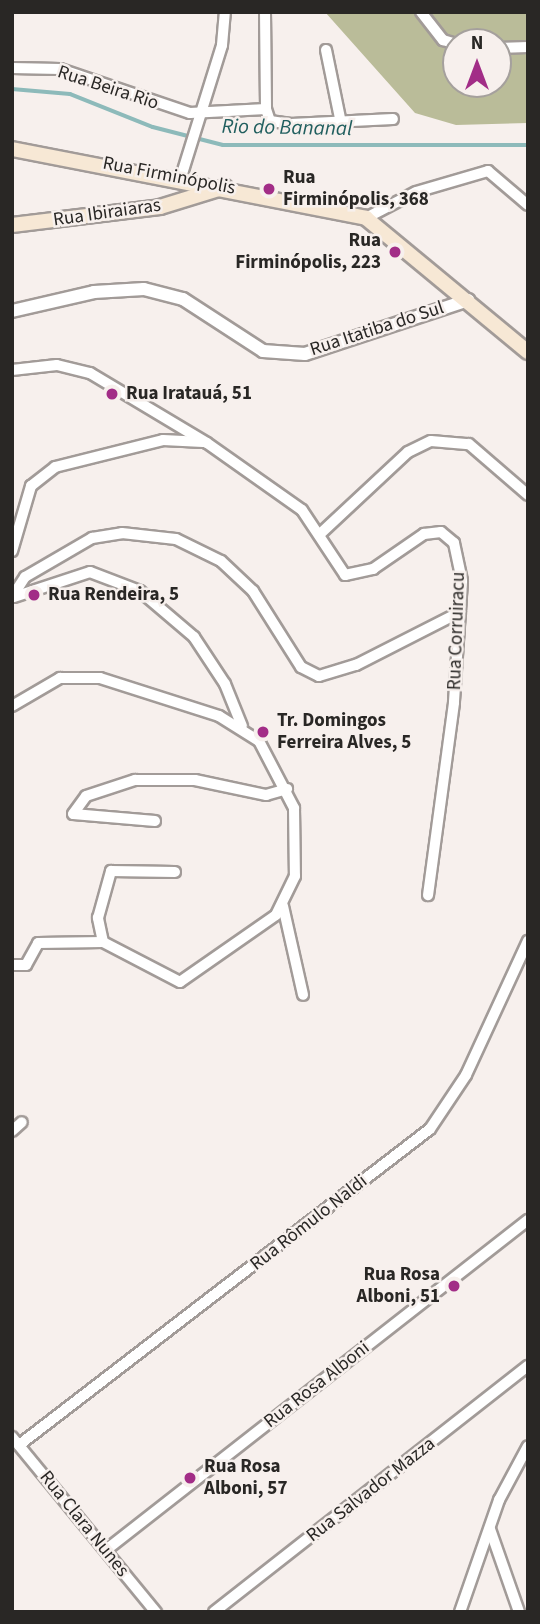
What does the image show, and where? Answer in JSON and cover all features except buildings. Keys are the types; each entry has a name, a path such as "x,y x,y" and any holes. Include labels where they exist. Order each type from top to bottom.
{"main road":[{"name":"Rua Firminópolis","path":"12,149 183,172 201,189 227,187 366,218 528,352"},
{"path":"180,202 183,172"},
{"name":"Rua Ibiraiaras","path":"12,225 180,202 201,189"}],"street":[{"path":"183,172 203,115 225,12"},
{"path":"265,12 266,109 272,122 341,123 393,119"},
{"path":"421,12 442,39"},
{"path":"326,50 341,123"},
{"name":"Rua Beira Rio","path":"12,68 60,69 203,115"},
{"path":"203,115 266,109"},
{"path":"366,218 416,192 488,171 528,205"},
{"name":"Rua Itatiba do Sul","path":"12,312 94,292 144,289 183,299 263,351 305,354 468,300"},
{"path":"12,370 57,365 90,373 207,443 288,497 320,534 408,452 431,441 469,444 528,495"},
{"path":"12,551 32,486 55,467 163,440 207,443"},
{"path":"12,597 25,577 92,538 122,533 176,539 221,561 253,591 301,667 319,676 356,665 460,612"},
{"name":"Rua Corruiracu","path":"320,534 331,561 349,576 373,569 424,534 448,535 460,568 460,612 451,738 428,895"},
{"path":"12,597 90,572 140,591 194,637 225,684 242,726 267,750 287,789 298,852 283,906 303,995"},
{"path":"12,706 46,683 88,676 242,726"},
{"path":"155,821 73,814 86,796 135,780 195,779 266,795 287,789"},
{"path":"103,942 98,918 111,871 175,872"},
{"path":"12,965 26,965 38,943 103,942 180,982 283,906"},
{"name":"Rua Rômulo Naldi","path":"19,1446 430,1129 466,1075 528,941"},
{"path":"12,1131 22,1122"},
{"name":"Rua Rosa Alboni","path":"106,1550 528,1220"},
{"name":"Rua Salvador Mazza","path":"214,1612 528,1366"},
{"name":"Rua Clara Nunes","path":"12,1437 156,1612"},
{"path":"460,1612 490,1528 528,1446"},
{"path":"490,1528 519,1612"}],"green space":[{"path":"325,12 528,12 528,123 456,125 415,113"}],"waterway":[{"name":"Rio do Bananal","path":"12,89 70,94 153,127 223,145 528,145"}],"place":[{"name":"Rua Firminópolis, 368","path":"269,189"},
{"name":"Rua Firminópolis, 223","path":"395,252"},
{"name":"Rua Iratauá, 51","path":"112,394"},
{"name":"Rua Rendeira, 5","path":"34,595"},
{"name":"Tr. Domingos Ferreira Alves, 5","path":"263,732"},
{"name":"Rua Rosa Alboni, 51","path":"454,1286"},
{"name":"Rua Rosa Alboni, 57","path":"190,1478"}]}
